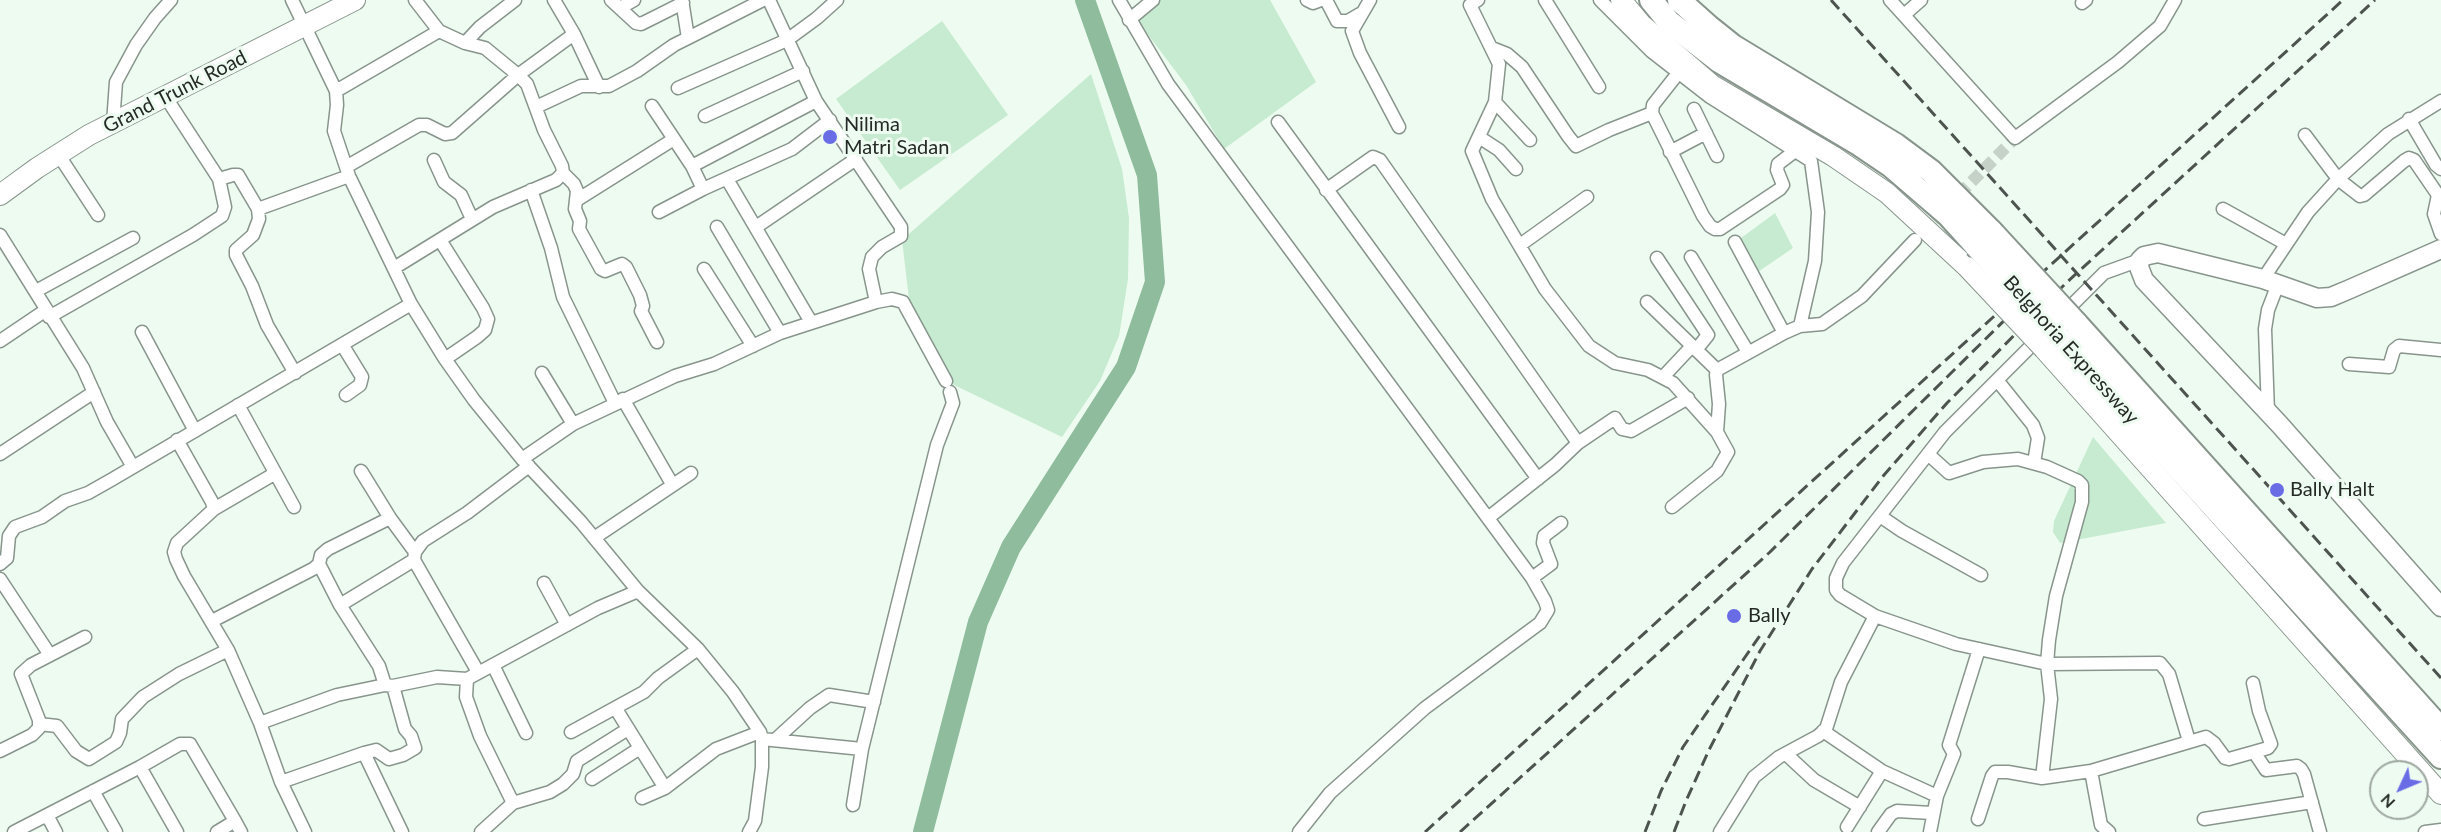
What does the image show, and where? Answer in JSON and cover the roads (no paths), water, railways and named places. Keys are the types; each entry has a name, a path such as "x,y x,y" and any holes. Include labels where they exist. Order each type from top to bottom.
{"highway":[{"name":"Belghoria Expressway","path":"1651,0 1669,22 1719,62 1857,143 1891,166 1948,215 1984,239"},
{"name":"Belghoria Expressway","path":"1679,0 1733,46 1896,145 1931,171 2059,336 2441,758"},
{"name":"Belghoria Expressway","path":"2059,336 2441,729"}],"main road":[{"name":"Grand Trunk Road","path":"0,195 58,154 113,123 355,0"},
{"path":"1621,0 1641,24 1712,85 1833,156 1887,193 1967,267 2059,336 2441,794"}],"street":[{"path":"113,123 116,82 136,45 171,0"},
{"path":"292,0 336,91 334,131 348,171 411,304 445,359 474,400 526,463 638,591 698,649 766,737 755,821 749,832"},
{"path":"415,0 439,31 465,43 485,48 519,75 532,94 563,173 574,184 577,200 575,209 580,221 579,229 601,269 605,272 622,264 626,267 640,295 643,306 640,311 657,342"},
{"path":"465,43 480,27 515,0"},
{"path":"554,0 574,34 599,87"},
{"path":"616,4 634,0"},
{"path":"536,107 581,86 609,86 622,80 674,45 763,0"},
{"path":"769,0 816,101 901,227 901,236 872,256 869,269 876,302"},
{"path":"678,88 787,40 837,0"},
{"path":"1119,0 1168,84 1532,578 1548,610 1540,623 1425,708 1330,793 1299,832"},
{"path":"1129,20 1153,0"},
{"path":"1307,0 1313,3 1321,0"},
{"path":"1326,0 1334,17 1340,22 1348,21 1361,14"},
{"path":"1370,0 1352,31 1360,53 1399,127"},
{"path":"1545,0 1599,87"},
{"path":"1600,0 1651,51 1710,97 1811,161 1818,212 1815,261 1800,326"},
{"path":"1890,0 2015,138 2118,62 2160,26 2175,0"},
{"path":"1904,15 1921,0"},
{"path":"616,4 636,23 641,24 682,2 688,38"},
{"path":"1472,2 1499,64 1495,102 1472,151 1492,200 1545,289 1589,346 1615,363 1648,370 1673,383 1717,432 1728,452 1717,471 1672,507"},
{"path":"336,91 439,31"},
{"path":"258,209 348,171 419,125 427,124 445,134 452,133 519,75 574,34"},
{"path":"1492,48 1507,54 1522,67 1576,146 1652,113"},
{"path":"705,116 803,71"},
{"path":"1678,72 1653,105 1652,113 1702,216 1715,229 1720,229 1780,189 1783,185 1777,170 1778,164 1795,151"},
{"path":"0,341 193,236 222,216 225,207 219,179 165,96"},
{"path":"692,166 816,101"},
{"path":"2268,412 2265,329 2271,282 2286,244 2308,212 2338,179 2388,134 2441,101"},
{"path":"1495,102 1530,140"},
{"path":"652,106 692,166 703,189"},
{"path":"1694,108 1717,156"},
{"path":"2409,119 2436,165 2441,169"},
{"path":"659,212 703,189 792,149 830,120"},
{"path":"1278,122 1538,479"},
{"path":"1671,152 1706,133"},
{"path":"2305,135 2338,179 2360,196 2404,161 2411,159 2438,195 2434,214 2441,234"},
{"path":"1479,137 1499,150 1516,169"},
{"path":"577,200 674,139"},
{"path":"58,154 98,215"},
{"path":"1326,190 1373,157 1380,160 1578,443"},
{"path":"756,227 856,159"},
{"path":"434,160 444,182 461,195 472,219"},
{"path":"394,268 493,207 556,180 563,173"},
{"path":"219,179 238,176 258,209 259,219 253,235 236,250 236,255 252,286 267,325 296,373"},
{"path":"727,179 811,322"},
{"path":"531,190 563,297 619,401 672,484"},
{"path":"1520,245 1587,198"},
{"path":"2223,209 2286,244"},
{"path":"717,227 780,333"},
{"path":"0,235 82,368 107,422 133,467"},
{"path":"36,291 133,238"},
{"path":"440,240 488,319 484,330 477,337 445,359"},
{"path":"1717,370 1784,333 1800,326 1822,324 1862,296 1915,240"},
{"path":"1735,242 1784,333"},
{"path":"2189,741 2169,674 2160,663 2047,664 1956,644 1875,616 1840,595 1835,585 1843,563 1946,432 2104,273 2140,260 2144,256 2158,253 2271,282 2317,298 2331,297 2441,249"},
{"path":"1691,257 1748,352"},
{"path":"1657,258 1708,335 1663,377"},
{"path":"2140,260 2139,267 2144,280 2268,412 2441,607"},
{"path":"704,269 753,346"},
{"path":"340,605 414,556 423,541 467,513 573,424 675,376 714,364 780,333 876,302 892,299 903,302 948,386 953,403 937,445 862,748 854,805"},
{"path":"1647,302 1717,370"},
{"path":"0,564 7,558 9,536 15,527 42,517 65,501 88,493 343,346 411,304"},
{"path":"142,332 195,431"},
{"path":"343,346 362,377 360,385 345,395"},
{"path":"2349,364 2389,367 2394,350 2399,346 2441,350"},
{"path":"1717,370 1719,404 1717,432"},
{"path":"542,373 573,424"},
{"path":"1998,380 2033,425 2038,438 2034,463"},
{"path":"0,453 94,393"},
{"path":"1488,518 1538,479 1578,443 1615,418 1622,429 1631,431 1688,398"},
{"path":"238,405 294,507"},
{"path":"177,440 212,502 213,509"},
{"path":"1929,454 1949,472 2004,459 2018,459 2078,481 2084,491 2056,596 2047,664 2051,699 2042,778"},
{"path":"362,471 414,556 478,672"},
{"path":"594,538 691,473"},
{"path":"274,474 213,509 177,543 174,552 184,576 228,650 260,723 281,782 305,832"},
{"path":"1880,516 1902,531 1981,575"},
{"path":"281,782 364,753 376,750 389,759 415,748 411,736 405,729 389,685 340,605 319,564 321,555 328,549 390,518"},
{"path":"1532,578 1551,564 1543,543 1544,536 1561,523"},
{"path":"212,621 319,564"},
{"path":"0,579 50,655"},
{"path":"544,583 567,625"},
{"path":"260,723 337,695 437,677 467,678 598,608 638,591"},
{"path":"1720,832 1754,777 1786,753 1823,731 1849,664 1875,616"},
{"path":"0,751 32,735 37,731 39,724 21,674 31,665 85,637"},
{"path":"571,732 616,709 650,688 658,678 698,649"},
{"path":"1930,832 1937,796 1954,754 1949,745 1979,649"},
{"path":"39,724 57,726 76,752 88,759 116,742 122,719 142,697 179,674 228,650"},
{"path":"493,665 526,733"},
{"path":"467,678 466,697 480,736 513,803"},
{"path":"1977,819 1995,772 2042,778 2091,771 2206,737 2214,742 2224,758 2229,759 2268,748 2271,744 2259,711 2253,683"},
{"path":"642,798 665,788 716,749 766,737 829,695 874,702"},
{"path":"616,709 665,788"},
{"path":"481,832 513,803 550,792 563,784 573,774 577,761 628,729"},
{"path":"1823,731 1882,771 1937,796"},
{"path":"766,737 862,748"},
{"path":"14,832 180,744 190,744 238,827 217,832"},
{"path":"592,779 640,748"},
{"path":"2254,752 2266,770 2297,766 2301,769 2320,832"},
{"path":"364,753 402,832"},
{"path":"1786,753 1814,780 1860,807"},
{"path":"140,766 177,832"},
{"path":"1847,826 1882,771"},
{"path":"2091,771 2098,814 2105,832"},
{"path":"93,791 116,832"},
{"path":"2204,819 2312,802"},
{"path":"1878,832 1891,814 1897,811 1932,813"},
{"path":"47,815 56,832"},
{"path":"2426,832 2441,830"}],"waterway":[{"path":"923,832 978,622 1011,547 1126,367 1155,282 1147,175 1085,0"}],"tunnel":[{"path":"1921,233 2015,138"}],"railway":[{"path":"1831,0 2441,678"},
{"path":"1425,832 2343,0"},
{"path":"1674,832 1709,750 1760,651 1812,569 1884,475 1947,403 2065,284 2375,0"},
{"path":"1460,832 1770,552 2028,297"},
{"path":"1645,832 1661,791 1683,747 1761,634"}],"place":[{"name":"Nilima Matri Sadan","path":"830,137"},
{"name":"Bally Halt","path":"2277,490"},
{"name":"Bally","path":"1734,616"}]}
